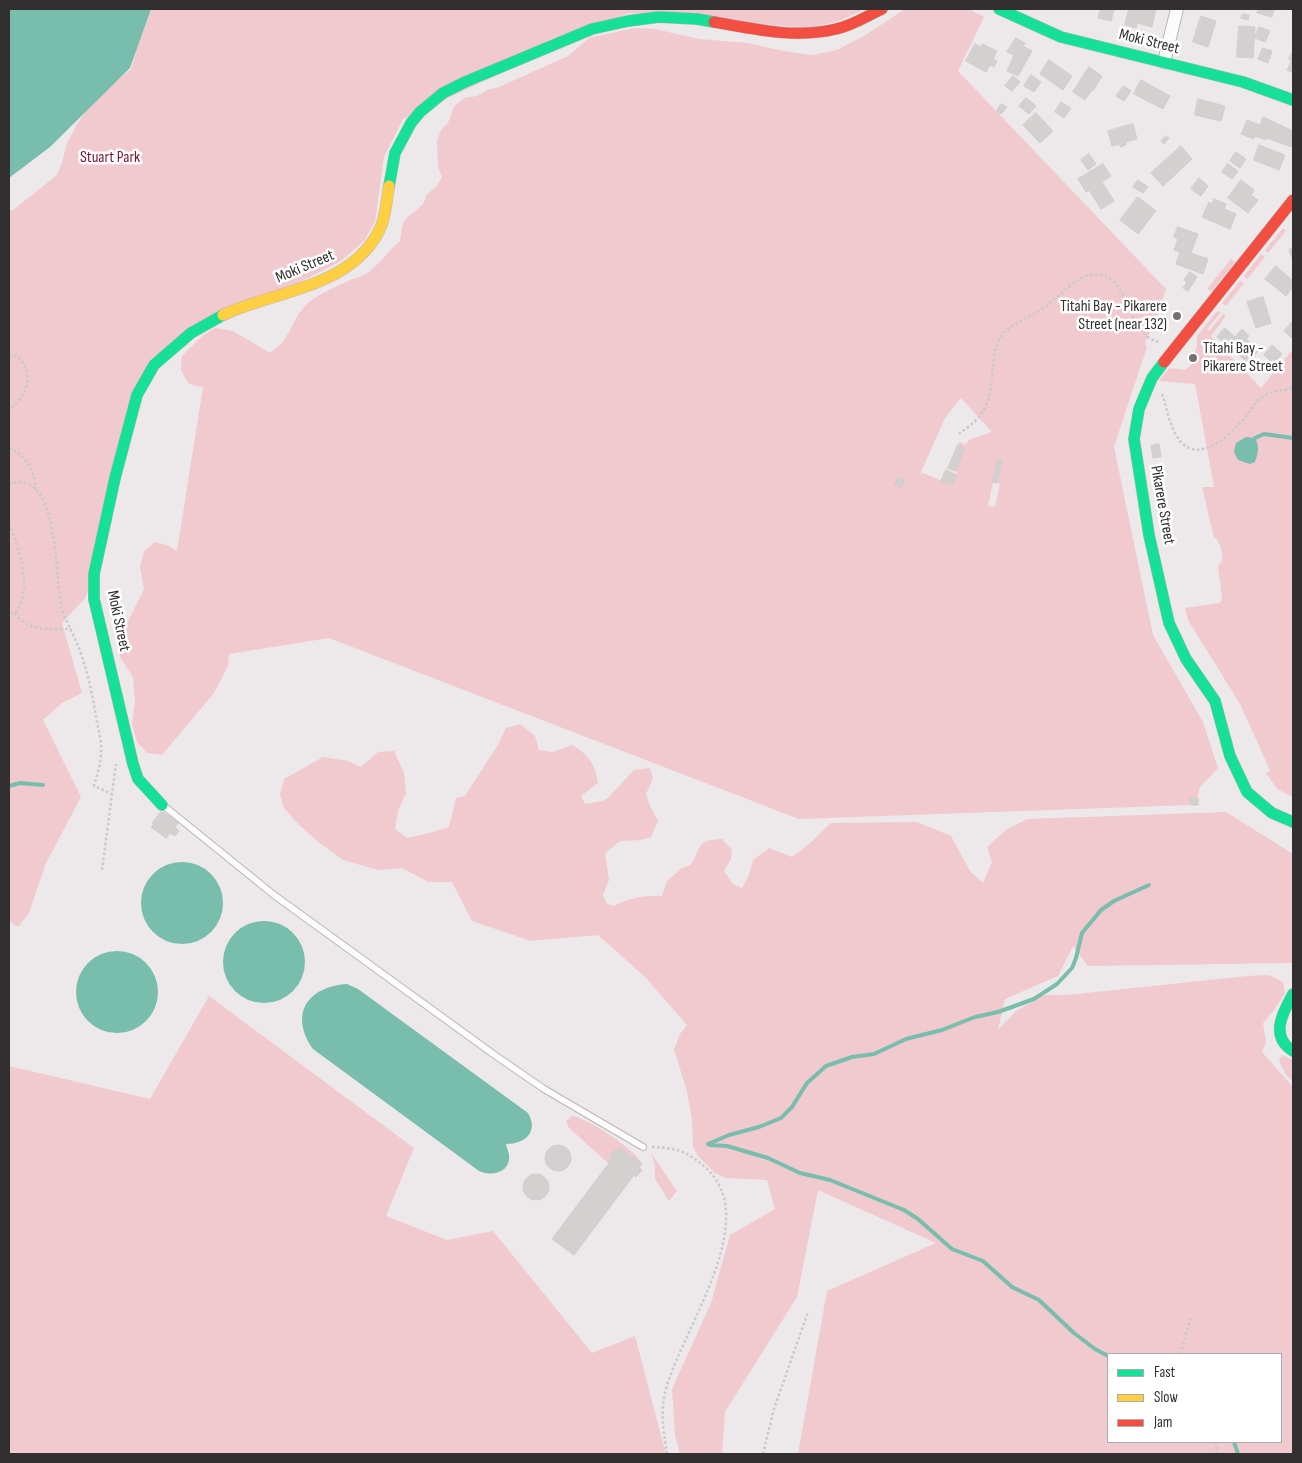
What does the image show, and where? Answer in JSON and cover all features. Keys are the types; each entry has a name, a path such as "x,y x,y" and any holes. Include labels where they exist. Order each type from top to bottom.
{"street":[{"name":"Moki Street","path":"162,804 138,779 132,764 94,599 94,574 115,478 137,395 154,364 191,333 225,314 316,282 346,268 370,246 382,223 396,152 411,123 420,112 443,93 464,82 592,29 628,21 659,17 697,19 780,34 809,34 838,29 882,9"},
{"name":"Moki Street","path":"999,9 1061,37 1243,82 1293,100"},
{"path":"1164,62 1177,9"},
{"name":"Pikarere Street","path":"1293,200 1196,323 1174,346 1152,378 1140,409 1134,439 1149,535 1169,623 1186,659 1215,701 1230,756 1247,792 1272,813 1293,822"},
{"path":"1293,994 1280,1017 1280,1036 1290,1050 1293,1051"}],"lane":[{"path":"162,804 274,895 496,1056 544,1089 643,1147"}],"path":[{"path":"959,434 980,416 990,397 994,356 1000,340 1006,331 1043,308 1073,283 1085,276 1093,274 1104,276 1114,283 1124,298 1138,327 1145,335 1152,341 1174,346"},
{"path":"9,354 16,355 23,362 27,370 28,382 25,392 9,411"},
{"path":"1152,378 1159,387 1178,438 1188,448 1197,451 1207,448 1232,431 1258,400 1266,394 1293,388"},
{"path":"9,448 26,461 36,478 36,490"},
{"path":"9,484 14,482 21,483 29,485 36,490 46,505 50,517 54,534 59,596 86,670 101,742 100,761 94,786 112,794"},
{"path":"9,524 19,547 23,578 23,596 15,613"},
{"path":"9,613 15,613 27,624 43,630 71,629"},
{"path":"102,870 116,760"},
{"path":"643,1147 684,1151 711,1173 723,1194 725,1222 720,1258 675,1366 664,1398 663,1426 667,1454"},
{"path":"763,1454 774,1409 808,1312"},
{"path":"1180,1353 1191,1318"}],"green space":[{"name":"Stuart Park","path":"133,9 865,9 839,21 809,28 629,13 403,119 384,157 375,222 364,241 341,261 150,360 86,597 62,623 82,693 62,703 43,720 81,797 46,863 29,913 18,927 9,921 9,211 13,210 57,175 67,143 92,102 131,69 136,52"},
{"path":"905,9 969,9 984,17 958,71 1166,289 1155,323 1145,342 1147,347 1114,447 1153,635 1203,722 1218,768 1200,787 1197,798 1191,798 1191,805 799,819 329,638 229,654 228,666 214,693 162,755 147,753 137,742 132,724 135,701 133,677 120,657 118,649 128,621 144,589 140,566 144,551 155,542 167,545 177,551 203,387 188,383 181,370 182,356 201,337 215,328 233,331 270,353 277,348 287,336 301,310 307,304 317,296 366,274 400,241 404,221 424,203 426,195 436,187 442,177 438,167 437,141 441,130 448,123 454,106 464,98 477,96 568,56 589,38 635,28 655,29 699,39 748,43 812,55 837,50 864,36","holes":["961,398 992,432 969,440 965,445 960,442 958,445 965,448 955,471 958,473 952,485 923,473 921,476 921,472 945,418","998,459 1002,460 997,483 1000,484 995,507 988,506"]},
{"path":"1283,228 1286,231 1268,253 1265,250"},
{"path":"1261,254 1265,257 1247,279 1244,276"},
{"path":"1231,259 1235,262 1212,291 1207,289"},
{"path":"1240,281 1244,283 1226,306 1222,303"},
{"path":"1217,311 1221,312 1207,329 1209,331 1223,314 1226,316 1211,336 1261,388 1293,349 1293,797 1277,789 1266,773 1270,771 1269,768 1240,704 1188,620 1185,608 1220,603 1222,598 1218,565 1222,560 1222,553 1218,541 1214,538 1202,487 1214,487 1195,384 1159,381 1169,368 1185,370 1194,363 1197,358 1194,356 1197,336"},
{"path":"520,724 535,736 539,750 552,752 572,745 583,752 593,765 598,783 581,796 585,804 608,798 634,770 650,768 653,778 646,794 658,821 651,837 641,840 620,841 605,853 609,880 603,895 606,903 614,906 637,898 662,896 667,881 682,868 691,865 701,845 714,840 722,839 732,850 731,859 724,871 733,884 742,888 749,875 753,860 769,848 792,857 831,823 917,822 951,836 970,871 983,883 992,862 987,847 1006,830 1027,819 1226,812 1293,854 1293,963 1088,966 1073,946 1058,976 1005,999 998,1030 1016,1011 1045,995 1067,995 1247,976 1269,975 1283,982 1285,993 1263,1023 1266,1043 1262,1052 1293,1087 1293,1454 798,1454 827,1291 936,1243 818,1190 797,1297 725,1412 722,1454 680,1454 675,1435 672,1389 711,1303 730,1235 775,1209 767,1180 726,1178 715,1173 698,1156 693,1146 692,1121 687,1091 674,1050 680,1034 687,1025 645,977 598,935 531,941 472,921 452,882 428,882 402,868 378,870 343,860 299,825 284,808 280,795 284,779 323,757 348,761 361,767 378,752 394,751 404,773 406,793 398,811 395,829 407,838 430,833 449,827 456,798 465,796 498,745 506,728"},
{"path":"209,996 414,1148 386,1216 447,1240 493,1231 592,1353 635,1336 666,1454 9,1454 9,1066 150,1099"},
{"path":"1282,1055 1293,1060 1293,1082 1286,1075 1279,1061"},
{"path":"572,1116 589,1122 622,1143 642,1164 620,1148 610,1157 612,1159 609,1164 569,1128 566,1121"},
{"path":"651,1153 677,1191 669,1201 655,1179 655,1165"}],"shaded area":[{"path":"9,9 151,9 130,68 50,147 9,178"},
{"path":"1246,437 1255,438 1258,447 1255,462 1250,464 1238,460 1234,452 1236,443"},
{"path":"182,862 198,865 211,874 220,887 223,903 220,919 211,932 198,941 182,944 166,941 153,932 144,919 141,903 144,887 153,874 166,865"},
{"path":"264,921 280,924 293,933 302,946 305,962 302,978 293,991 280,1000 264,1003 248,1000 235,991 226,978 223,962 226,946 235,933 248,924"},
{"path":"117,951 133,954 146,963 155,976 158,992 155,1008 146,1021 133,1030 117,1033 101,1030 88,1021 79,1008 76,992 79,976 88,963 101,954"},
{"path":"347,984 358,989 528,1113 532,1126 531,1131 528,1136 519,1142 506,1144 509,1158 508,1165 505,1168 497,1173 483,1173 479,1171 313,1049 306,1036 303,1024 306,1004 321,991 333,986"}],"building":[{"path":"1101,9 1114,9 1111,21 1098,18"},
{"path":"1129,9 1156,9 1152,27 1137,23 1136,28 1125,25"},
{"path":"1259,9 1274,9 1272,17 1257,13"},
{"path":"1243,14 1249,15 1248,20 1241,18"},
{"path":"1201,16 1216,21 1208,47 1193,42"},
{"path":"1239,26 1255,27 1253,58 1237,57"},
{"path":"1259,27 1270,31 1265,42 1255,38"},
{"path":"1016,38 1025,43 1023,46 1032,51 1018,76 1007,71 1014,55 1007,52"},
{"path":"975,44 981,47 982,44 997,51 993,59 997,61 994,67 990,65 986,72 966,61"},
{"path":"1263,48 1272,51 1268,63 1258,59"},
{"path":"1293,51 1293,73 1287,70 1292,60 1289,59"},
{"path":"1049,60 1072,76 1063,90 1040,74"},
{"path":"1089,67 1102,76 1085,100 1073,92"},
{"path":"1031,75 1041,82 1034,92 1024,86"},
{"path":"1013,76 1020,82 1012,91 1005,86"},
{"path":"1141,80 1170,96 1163,109 1134,94"},
{"path":"1124,86 1131,91 1124,101 1116,96"},
{"path":"1026,98 1036,106 1029,114 1019,106"},
{"path":"1198,99 1225,106 1221,121 1195,115"},
{"path":"1061,102 1071,108 1064,118 1055,112"},
{"path":"1001,104 1007,107 1001,114 997,111"},
{"path":"1036,113 1053,131 1040,143 1023,125"},
{"path":"1263,117 1293,131 1291,147 1267,138 1266,140 1255,136 1254,139 1241,134 1247,120 1260,125"},
{"path":"1133,124 1137,139 1126,142 1126,145 1120,147 1120,144 1112,146 1108,131"},
{"path":"1166,136 1169,138 1164,144 1161,141"},
{"path":"1259,145 1285,155 1279,170 1254,160"},
{"path":"1181,146 1192,159 1163,186 1151,173"},
{"path":"1236,152 1246,159 1240,168 1230,161"},
{"path":"1089,154 1096,164 1088,170 1081,160"},
{"path":"1103,164 1111,176 1102,182 1114,201 1101,209 1089,190 1086,192 1078,179"},
{"path":"1228,164 1238,171 1232,179 1222,172"},
{"path":"1199,178 1208,186 1201,196 1191,189"},
{"path":"1138,180 1148,187 1143,193 1133,187"},
{"path":"1241,180 1254,190 1251,195 1258,200 1248,213 1228,198"},
{"path":"1138,197 1156,211 1138,234 1120,220"},
{"path":"1214,199 1226,204 1224,209 1236,214 1230,229 1202,217 1209,202 1212,204"},
{"path":"1178,227 1198,234 1191,253 1208,259 1203,274 1176,264 1180,252 1174,250 1178,239 1174,237"},
{"path":"1293,248 1293,260 1289,250"},
{"path":"1276,266 1293,281 1293,287 1286,296 1265,279"},
{"path":"1190,272 1197,277 1188,291 1183,288 1187,282 1184,280"},
{"path":"1263,297 1271,323 1256,328 1247,302"},
{"path":"1293,321 1293,339 1284,331"},
{"path":"1225,328 1235,337 1242,329 1249,336 1246,339 1259,350 1248,363 1217,337"},
{"path":"1272,345 1282,354 1274,364 1264,355"},
{"path":"1159,444 1161,457 1153,458 1151,446"},
{"path":"958,445 965,448 955,471 948,468"},
{"path":"998,459 1002,460 997,483 993,482"},
{"path":"946,470 957,475 952,485 941,481"},
{"path":"898,478 904,480 901,488 895,485"},
{"path":"1191,798 1198,798 1198,805 1191,805"},
{"path":"163,812 178,823 175,827 179,831 175,836 170,833 166,838 151,827 160,813"},
{"path":"558,1145 567,1149 571,1158 567,1167 558,1171 549,1167 545,1158 549,1149"},
{"path":"620,1148 642,1164 639,1168 642,1170 636,1177 634,1175 574,1255 552,1239 612,1159 610,1157 616,1149 618,1151"},
{"path":"536,1174 545,1178 549,1187 545,1196 536,1200 527,1196 523,1187 527,1178"}],"waterway":[{"path":"1255,438 1264,434 1293,438"},
{"path":"9,786 20,783 43,785"},
{"path":"708,1144 781,1118 792,1107 807,1083 826,1066 852,1057 874,1054 906,1039 942,1030 975,1017 998,1012 1034,999 1057,984 1072,968 1082,933 1101,910 1114,901 1149,885"},
{"path":"710,1145 727,1146 768,1158 800,1173 830,1180 904,1210 918,1219 952,1249 983,1261 1012,1287 1039,1300 1074,1333 1107,1355"},
{"path":"1234,1443 1238,1454"}],"traffic: fast":[{"path":"999,9 1061,37 1243,82 1293,100"},
{"path":"389,186 395,153 411,123 420,112 443,93 592,29 628,21 659,17 714,22"},
{"path":"162,805 138,779 133,764 94,599 94,574 115,478 137,395 154,365 191,333 223,315"},
{"path":"1164,362 1152,378 1139,409 1134,439 1149,535 1169,623 1186,659 1215,701 1230,756 1247,792 1272,813 1293,822"},
{"path":"1293,994 1285,1008 1280,1024 1281,1038 1293,1051"}],"traffic: slow":[{"path":"223,315 244,306 313,284 335,274 354,261 370,245 382,224 389,186"}],"traffic: jam":[{"path":"714,22 775,32 821,32 842,28 882,9"},
{"path":"1164,362 1293,200"}],"place":[{"name":"Titahi Bay - Pikarere Street (near 132)","path":"1177,316"},
{"name":"Titahi Bay - Pikarere Street","path":"1193,358"}]}
